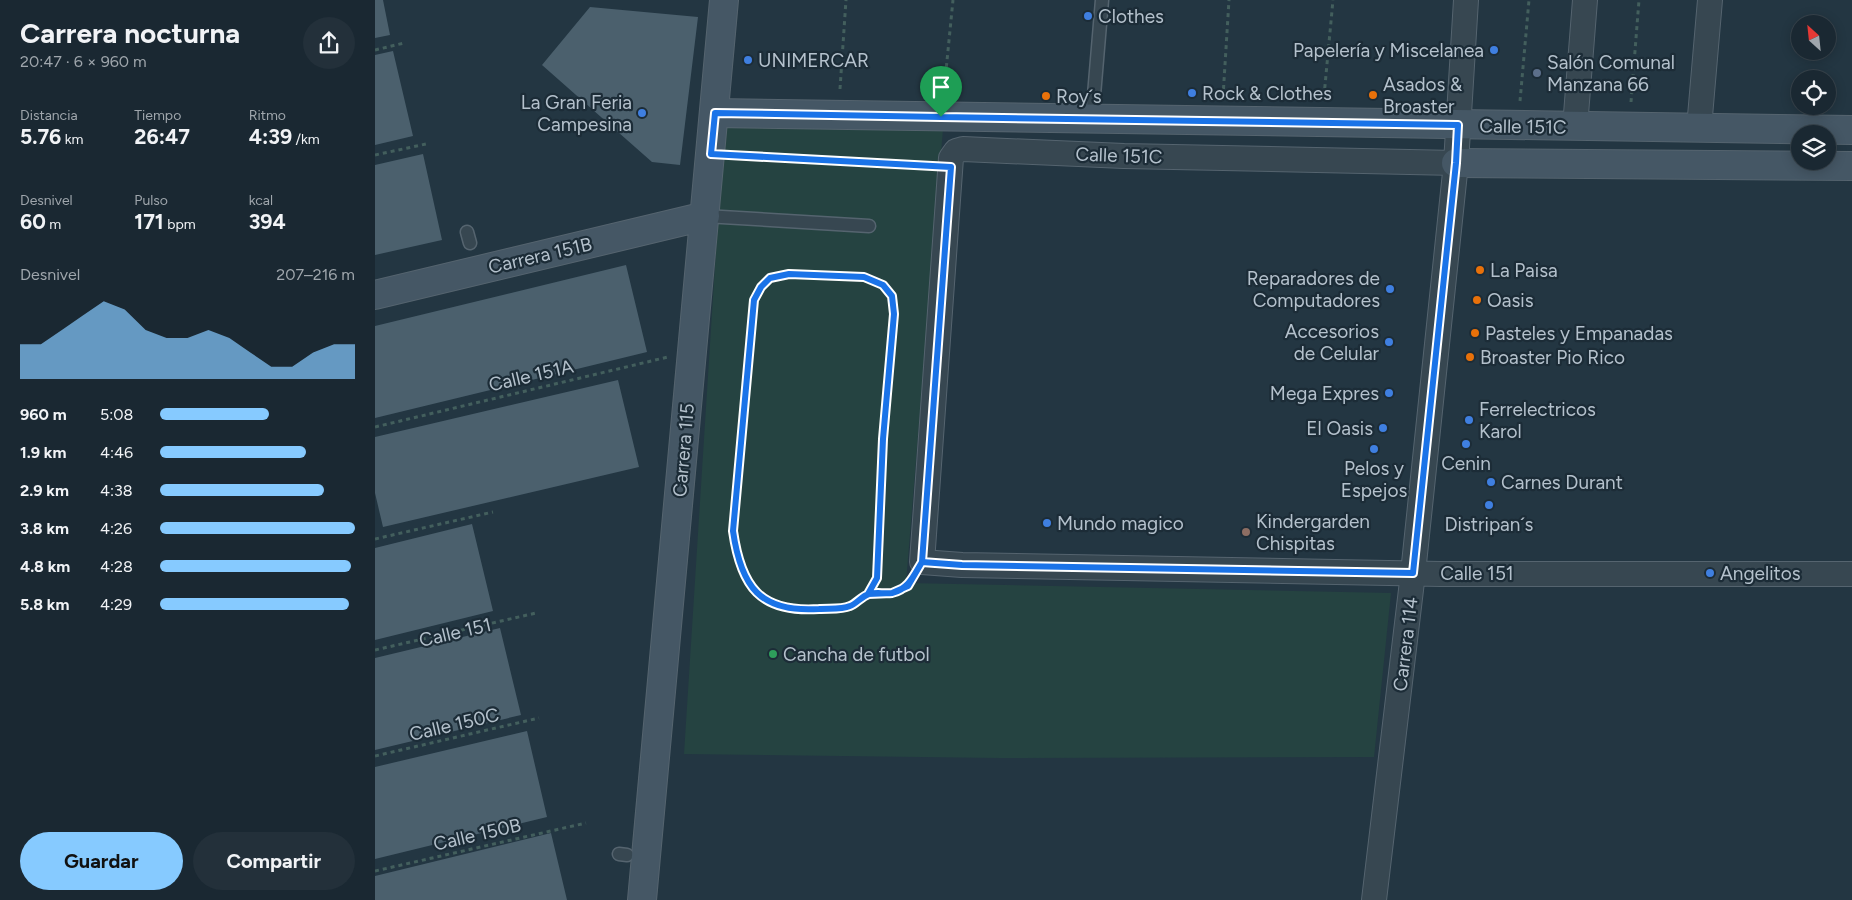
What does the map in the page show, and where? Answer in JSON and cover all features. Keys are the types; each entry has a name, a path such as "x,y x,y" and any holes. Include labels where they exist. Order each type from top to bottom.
{"street":[{"name":"Carrera 115","path":"642,900 724,0"},
{"name":"Carrera 114","path":"1374,900 1413,573 1456,163 1466,0"},
{"path":"1575,127 1585,0"},
{"path":"1699,128 1710,0"},
{"name":"Calle 151C","path":"715,113 1852,130"},
{"name":"Calle 151C","path":"953,159 963,149 1124,156 1456,163 1852,166"},
{"path":"922,562 953,159"},
{"name":"Carrera 151B","path":"375,295 705,216"},
{"name":"Calle 151","path":"922,562 962,565 1413,573 1852,574"}],"lane":[{"path":"1092,119 1102,0"},
{"path":"705,216 869,226"}],"path":[{"path":"838,115 846,0"},
{"path":"941,117 953,0"},
{"path":"1222,121 1229,0"},
{"path":"1322,123 1333,0"},
{"path":"1517,126 1529,0"},
{"path":"1629,127 1639,0"},
{"path":"375,50 404,43"},
{"path":"375,155 426,144"},
{"path":"711,154 953,159"},
{"path":"868,594 877,578 883,439 894,314 892,296 883,285 864,277 789,274 770,278 761,287 754,300 733,531 737,556 750,586 760,597 771,603 807,610 849,607 868,594 892,593 908,586 922,562"},
{"name":"Calle 151A","path":"375,426 693,351"},
{"path":"375,539 493,512"},
{"name":"Calle 151","path":"375,650 536,613"},
{"name":"Calle 150C","path":"375,756 539,718"},
{"name":"Calle 150B","path":"375,871 586,823"}],"green space":[{"path":"724,124 943,129 906,583 1391,593 1374,757 999,758 684,754"}],"building":[{"path":"375,0 383,0 390,35 375,38"},
{"name":"La Gran Feria Campesina","path":"590,7 698,17 680,165 652,162 542,65"},
{"path":"393,51 413,136 375,145 375,55"},
{"path":"423,154 442,240 375,255 375,165"},
{"path":"626,265 647,352 375,418 375,326"},
{"path":"618,380 639,467 383,527 375,493 375,437"},
{"path":"472,524 493,611 375,640 375,548"},
{"path":"500,628 521,715 375,750 375,658"},
{"path":"527,731 547,817 375,859 375,767"},
{"path":"551,833 567,900 375,900 375,876"}],"place":[{"name":"Clothes","path":"1088,16"},
{"name":"Papelería y Miscelanea","path":"1494,50"},
{"name":"UNIMERCAR","path":"748,60"},
{"name":"Salón Comunal Manzana 66","path":"1537,73"},
{"name":"Rock & Clothes","path":"1192,93"},
{"name":"Asados & Broaster","path":"1373,95"},
{"name":"Roy´s","path":"1046,96"},
{"name":"La Gran Feria Campesina","path":"642,113"},
{"name":"La Paisa","path":"1480,270"},
{"name":"Reparadores de Computadores","path":"1390,289"},
{"name":"Oasis","path":"1477,300"},
{"name":"Pasteles y Empanadas","path":"1475,333"},
{"name":"Accesorios de Celular","path":"1389,342"},
{"name":"Broaster Pio Rico","path":"1470,357"},
{"name":"Mega Expres","path":"1389,393"},
{"name":"Ferrelectricos Karol","path":"1469,420"},
{"name":"El Oasis","path":"1383,428"},
{"name":"Cenin","path":"1466,444"},
{"name":"Pelos y Espejos","path":"1374,449"},
{"name":"Carnes Durant","path":"1491,482"},
{"name":"Distripan´s","path":"1489,505"},
{"name":"Mundo magico","path":"1047,523"},
{"name":"Kindergarden Chispitas","path":"1246,532"},
{"name":"Angelitos","path":"1710,573"},
{"name":"Cancha de futbol","path":"773,654"}],"route":[{"path":"941,117 715,113 711,154 951,167 922,562 908,586 892,593 868,594 849,607 807,610 771,603 760,597 750,586 737,556 733,531 754,300 761,287 770,278 789,274 864,277 883,285 892,296 894,314 883,439 877,578 868,594 892,593 908,586 922,562 962,565 1165,567 1413,573 1456,163 1458,125 941,117"}]}
